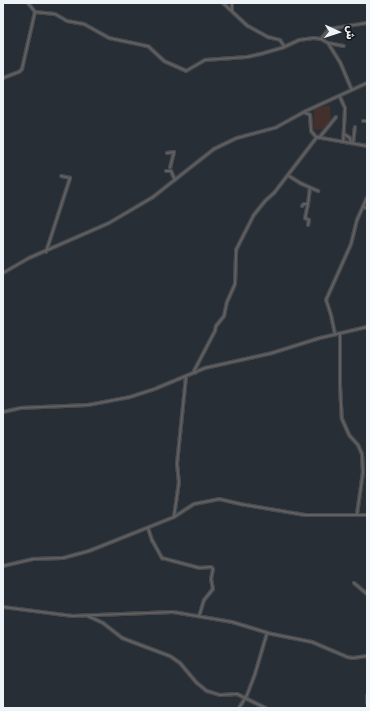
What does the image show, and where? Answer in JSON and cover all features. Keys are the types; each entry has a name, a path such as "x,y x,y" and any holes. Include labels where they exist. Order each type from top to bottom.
{"street":[{"path":"28,3 35,12 55,14 67,21 84,24 109,38 148,46 164,61 182,70 191,69 198,63 210,59 247,57 274,51 299,40 314,38 321,39 328,43 344,46"},
{"path":"222,3 232,10 248,26 268,37 280,40 284,46"},
{"path":"232,3 232,10"},
{"path":"3,78 22,70 35,12"},
{"path":"321,39 329,29 367,23"},
{"path":"328,43 340,62 352,91"},
{"path":"3,273 29,258 46,252 109,223 153,197 214,149 237,138 275,128 304,112 340,97 367,83"},
{"path":"340,97 345,108 343,142"},
{"path":"304,112 310,115 313,135 367,146"},
{"path":"195,373 194,371 215,332 216,326 224,316 227,302 235,284 236,250 254,216 336,116"},
{"path":"362,121 367,121"},
{"path":"352,143 355,127"},
{"path":"344,134 350,138 352,143"},
{"path":"166,171 169,167 174,152 167,153"},
{"path":"169,167 174,180"},
{"path":"46,252 70,178 62,176"},
{"path":"288,176 318,191"},
{"path":"308,225 309,220 305,218 305,216 310,188"},
{"path":"335,334 332,315 326,300 351,244 357,220 367,198"},
{"path":"302,206 304,204 308,204"},
{"path":"363,207 367,208"},
{"path":"3,412 28,407 88,405 130,397 186,377 206,368 272,353 335,334 367,327 367,324"},
{"path":"340,333 340,385 342,419 349,435 358,445 362,454 363,472 356,514"},
{"path":"174,517 179,483 177,464 186,377"},
{"path":"3,566 34,560 63,558 148,528 174,517 194,504 219,499 305,515 367,515"},
{"path":"148,528 152,540 162,558 199,568 211,567 214,570 211,579 213,589 204,600 199,616"},
{"path":"354,583 367,594"},
{"path":"3,607 72,616 165,612 199,616 238,624 267,633 312,642 347,657 353,658 367,656"},
{"path":"88,616 103,624 122,638 170,656 207,691 217,695 232,694 246,697 257,705 266,708"},
{"path":"239,708 246,697 255,674 267,633"},
{"path":"367,696 367,703"}],"shaded area":[{"path":"330,105 331,122 325,129 313,130 314,108"}]}
